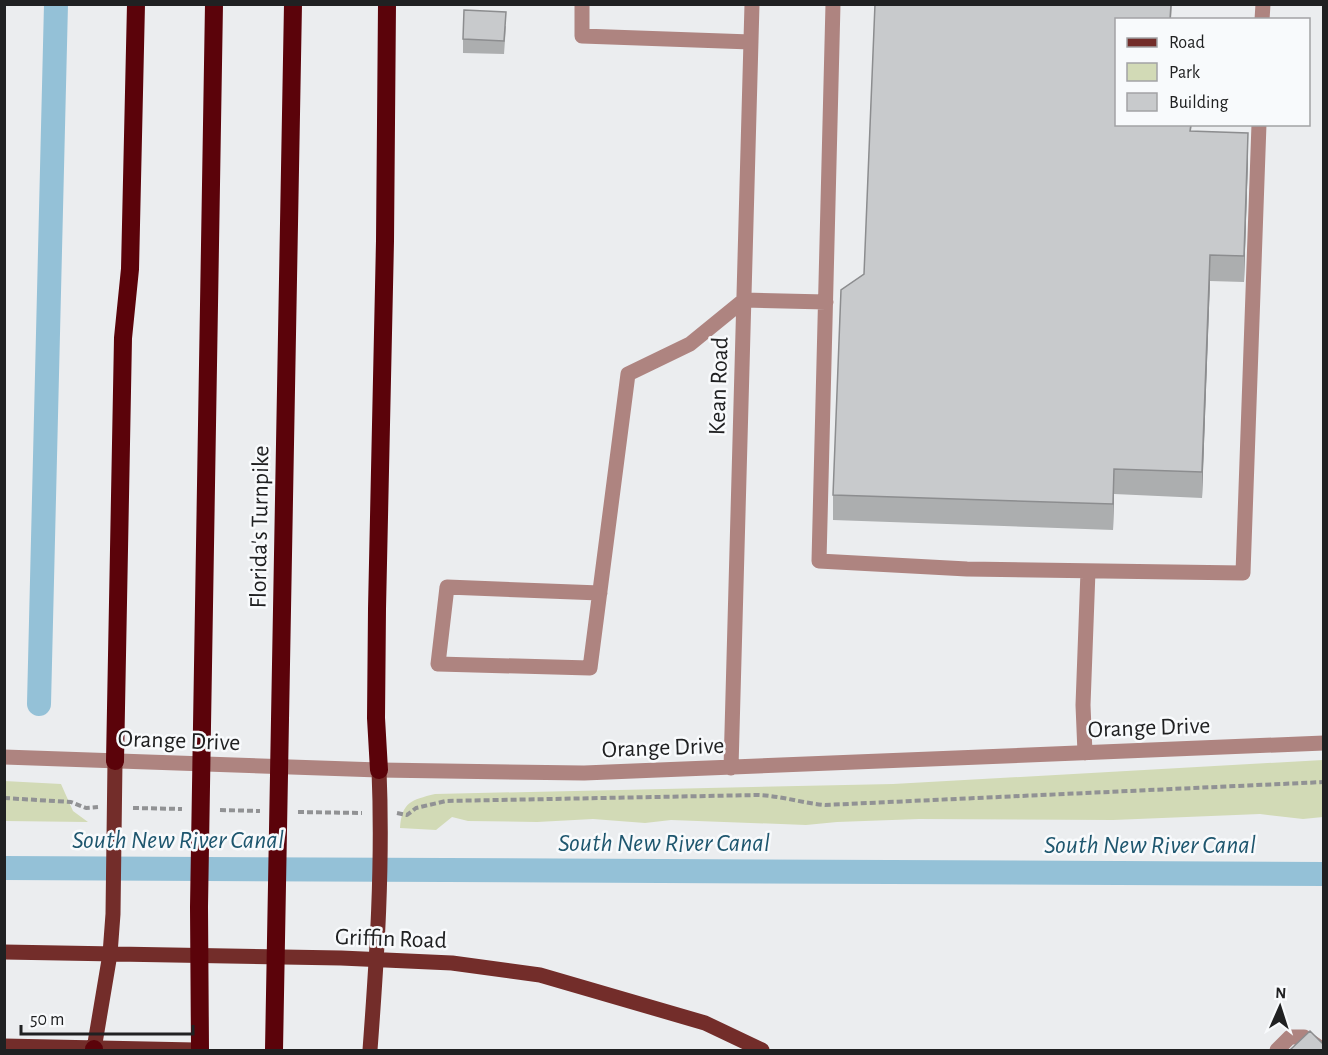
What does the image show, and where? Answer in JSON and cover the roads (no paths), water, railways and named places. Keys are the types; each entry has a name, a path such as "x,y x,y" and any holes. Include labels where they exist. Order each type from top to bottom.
{"highway":[{"path":"115,761 123,338 130,268 136,4"},
{"path":"200,1050 199,907 214,4"},
{"name":"Florida's Turnpike","path":"274,1050 293,4"},
{"path":"379,770 376,718 377,620 385,263 387,4"}],"main road":[{"path":"94,1050 110,954 113,914 115,761"},
{"path":"370,1050 378,919 381,825 379,770"},
{"name":"Griffin Road","path":"4,952 452,963 540,975 705,1023 762,1050"},
{"path":"4,1046 94,1050 195,1050"}],"street":[{"path":"582,4 582,36 751,42"},
{"name":"Kean Road","path":"731,768 752,4"},
{"path":"833,4 819,561 967,568 1243,573 1259,126"},
{"path":"600,593 447,587 438,664 590,668 600,593 628,374 690,344 744,300 826,302"},
{"path":"1085,753 1083,705 1088,571"},
{"name":"Orange Drive","path":"4,757 379,770 584,773 1323,743"},
{"path":"1277,1050 1290,1037 1304,1037 1323,1050"}],"waterway":[{"path":"39,704 56,4"},
{"name":"South New River Canal","path":"4,868 1324,874"}]}
